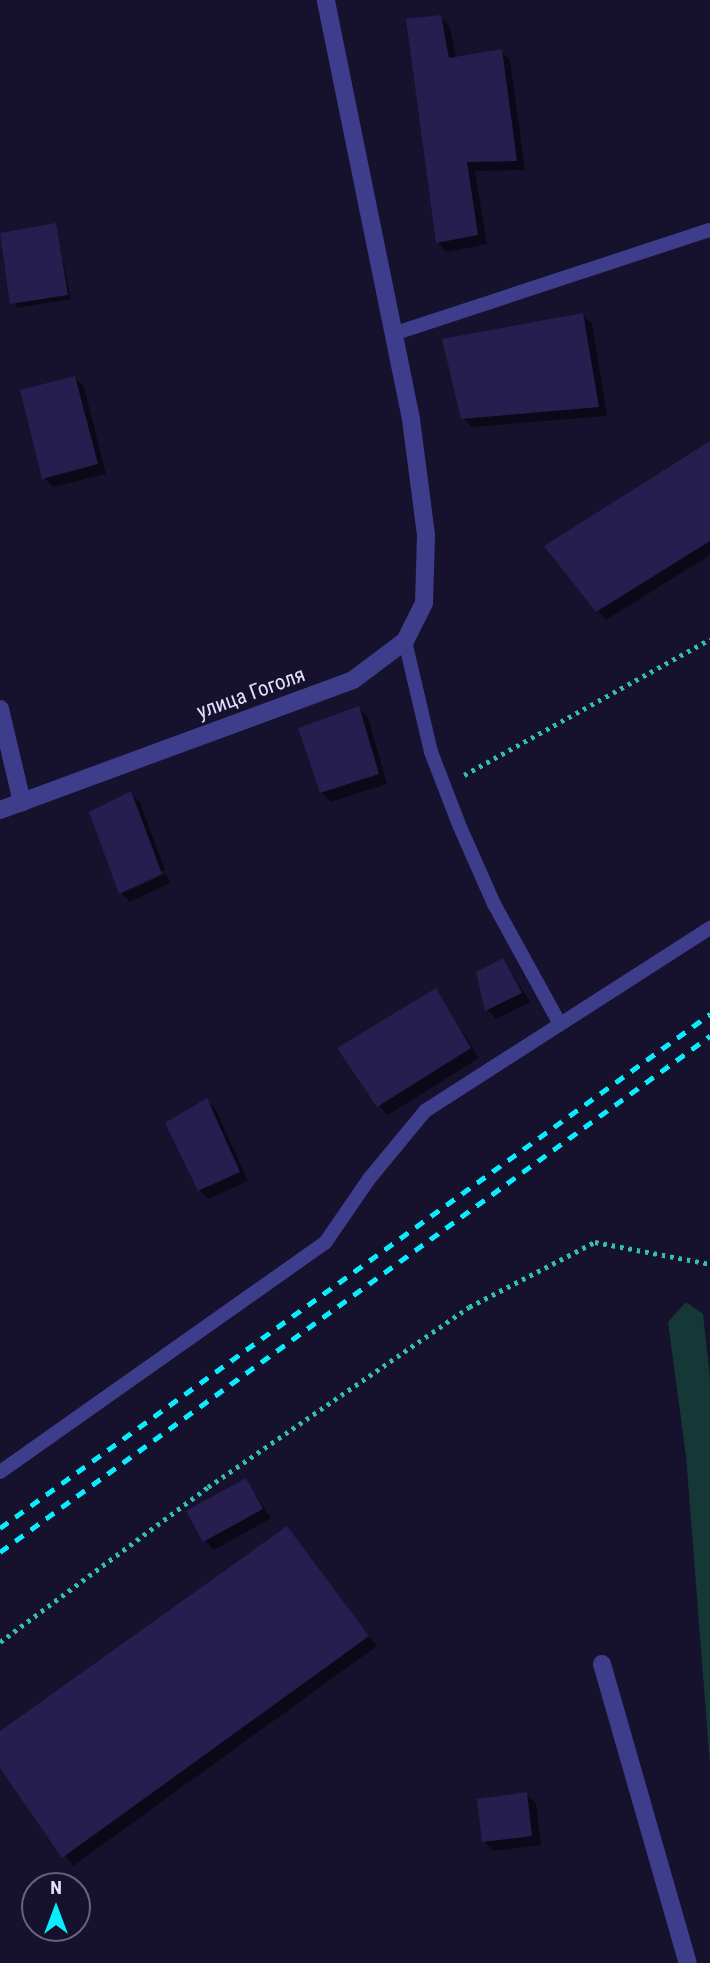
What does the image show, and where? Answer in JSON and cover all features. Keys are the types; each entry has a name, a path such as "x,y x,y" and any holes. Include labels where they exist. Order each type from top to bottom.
{"street":[{"name":"улица Гоголя","path":"0,810 353,680 405,642 424,603 426,535 396,333 326,0"},
{"path":"0,709 22,802"},
{"path":"602,1664 688,1963"}],"lane":[{"path":"396,333 710,230"},
{"path":"405,642 431,752 444,786 494,904 559,1024"},
{"path":"0,1472 325,1243 369,1179 425,1111 710,928"}],"path":[{"path":"444,786 710,639"},
{"path":"0,1642 208,1487 469,1307 595,1242 710,1264"}],"green space":[{"path":"686,1302 703,1314 710,1378 710,1765 686,1456 668,1322"}],"building":[{"path":"441,15 449,58 502,49 517,161 467,162 478,235 436,243 406,19"},
{"path":"56,223 68,295 10,304 0,233"},
{"path":"583,313 599,407 461,419 442,339"},
{"path":"75,376 98,464 42,479 20,390"},
{"path":"710,441 710,541 596,612 544,546"},
{"path":"359,706 379,774 320,793 298,728"},
{"path":"131,791 162,874 119,894 89,812"},
{"path":"503,958 522,993 485,1011 476,972"},
{"path":"436,988 471,1048 377,1107 337,1048"},
{"path":"207,1098 240,1172 198,1191 165,1123"},
{"path":"246,1478 263,1509 203,1542 186,1511"},
{"path":"287,1526 369,1636 62,1858 0,1768 0,1731"},
{"path":"527,1792 532,1836 482,1842 477,1799"}],"railway":[{"path":"0,1528 710,1014"},
{"path":"0,1552 710,1036"}]}
